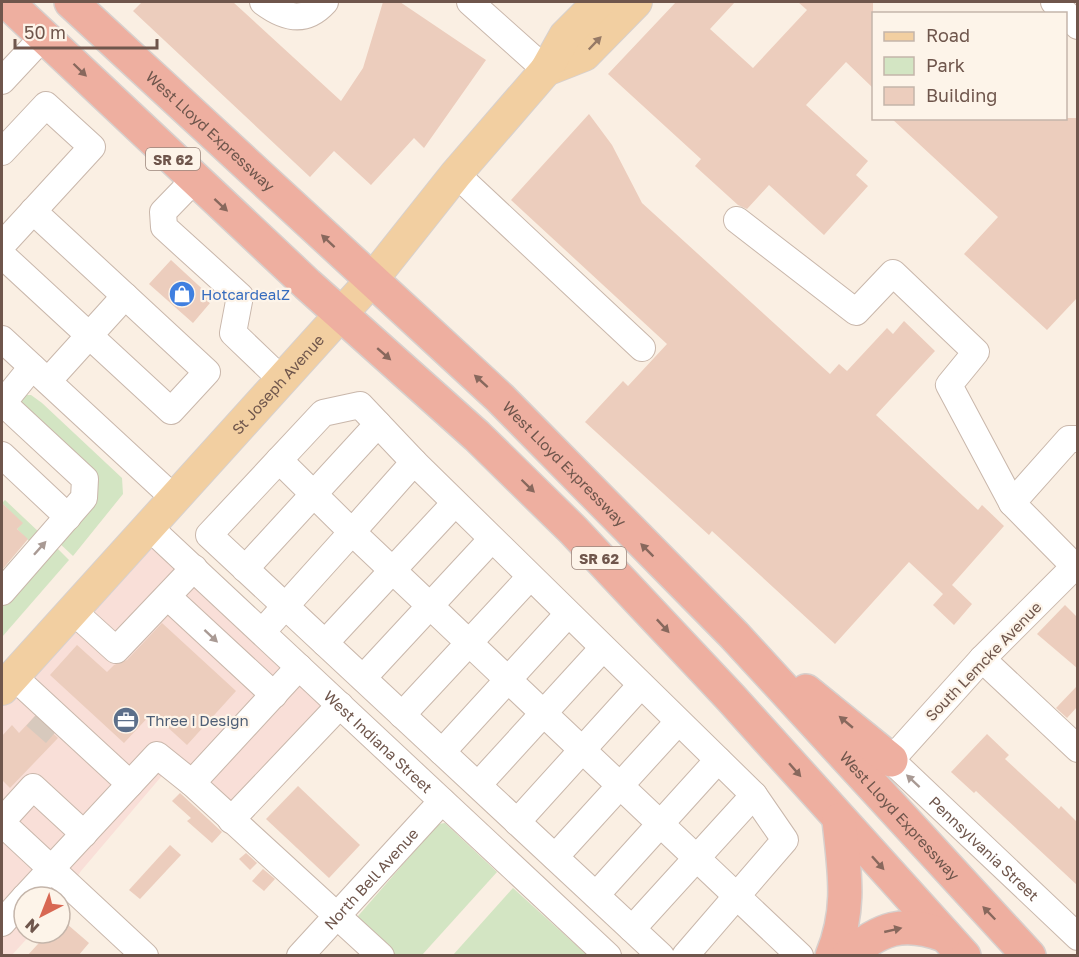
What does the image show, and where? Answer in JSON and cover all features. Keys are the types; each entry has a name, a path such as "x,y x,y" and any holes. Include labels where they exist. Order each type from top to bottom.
{"highway":[{"name":"SR 62","path":"7,2 340,315 477,436 573,530 731,698 954,945"},
{"name":"West Lloyd Expressway","path":"71,2 500,398 734,635 1029,956"},
{"path":"734,635 891,760"},
{"path":"832,956 841,930 847,900 839,820"},
{"path":"848,956 873,936 898,927 928,929 954,945"}],"main road":[{"name":"St Joseph Avenue","path":"6,684 371,280 456,174 546,70 566,36 599,2"},
{"path":"546,70 584,55 636,2"}],"street":[{"path":"263,2 282,16 301,16 324,2"},
{"path":"470,2 546,70"},
{"path":"2,81 44,36"},
{"path":"2,152 46,105 92,147 2,245"},
{"path":"456,174 642,348"},
{"path":"194,180 163,212 164,227 240,296 233,333 282,380"},
{"path":"2,255 171,411 207,372 33,211"},
{"path":"737,220 856,312 893,273 976,352 949,385 1012,503 1076,567"},
{"path":"2,592 84,498 85,479 2,403 88,336 125,296"},
{"path":"2,339 175,499"},
{"path":"661,956 209,535 323,413 360,405 491,540 754,795 785,840 685,956"},
{"path":"245,569 378,424"},
{"path":"1012,503 1069,439 1077,439"},
{"path":"2,455 68,517"},
{"path":"279,460 392,571 738,896 789,952"},
{"path":"262,632 414,462"},
{"path":"325,643 455,504"},
{"name":"West Indiana Street","path":"149,527 608,956"},
{"path":"363,678 491,540"},
{"name":"South Lemcke Avenue","path":"891,760 982,659 1076,567"},
{"path":"73,611 116,650 194,568"},
{"path":"402,715 530,577"},
{"path":"168,597 274,695"},
{"path":"442,752 568,614"},
{"path":"478,785 603,648"},
{"path":"982,659 1077,749"},
{"path":"192,783 300,668"},
{"path":"6,684 35,716"},
{"path":"6,684 97,762 121,793"},
{"path":"517,822 641,685"},
{"path":"231,820 340,705"},
{"path":"555,857 678,722"},
{"path":"59,737 97,762"},
{"path":"37,885 157,754 192,783 381,956"},
{"path":"596,895 718,760"},
{"name":"Pennsylvania Street","path":"891,760 1077,937"},
{"path":"84,834 33,787 2,822 145,956"},
{"path":"632,929 754,795"},
{"name":"North Bell Avenue","path":"300,956 442,801"}],"shaded area":[{"path":"138,525 341,717 244,819 177,758 72,885 12,885 12,945 21,945 12,955 2,955 2,670"}],"green space":[{"path":"26,395 31,395 42,403 122,478 123,494 73,556 56,540 87,505 21,407 22,399"},
{"path":"5,500 41,534 5,573 2,571 29,541 17,529 22,523 2,503"},
{"path":"52,543 69,560 2,637 2,597"},
{"path":"445,823 497,872 422,955 386,955 352,923 438,824"},
{"path":"513,888 587,955 453,955"}],"building":[{"path":"142,2 233,2 341,101 363,68 383,2 400,2 486,60 424,148 414,138 371,185 334,151 310,177 133,11"},
{"path":"676,2 735,2 710,29 753,68 807,10 798,2 873,2 872,87 846,62 806,105 868,161 856,175 868,186 824,235 769,185 747,209 738,205 695,166 701,159 608,74"},
{"path":"589,114 612,145 642,203 830,374 839,364 847,371 887,328 893,334 904,321 935,351 876,415 978,510 982,505 1004,526 952,585 972,604 954,625 933,605 943,594 909,562 835,644 712,531 709,535 585,422 623,381 628,386 667,344 511,200"},
{"path":"1067,118 1077,118 1077,298 1047,330 964,254 998,217 893,120 1067,120"},
{"path":"171,260 210,296 206,300 210,303 193,323 149,284"},
{"path":"2,503 23,523 17,529 28,539 2,570"},
{"path":"1065,605 1077,617 1077,668 1037,634"},
{"path":"162,623 236,691 187,745 152,713 124,743 50,675 77,645 107,672 114,665 127,660"},
{"path":"1077,686 1077,707 1067,718 1056,708"},
{"path":"35,716 58,738 10,788 2,780 2,736 12,725 19,733"},
{"path":"987,734 1009,755 1005,759 1059,809 1061,806 1077,822 1077,885 976,791 974,793 951,772"},
{"path":"298,786 360,845 329,878 266,819"},
{"path":"180,793 222,832 212,843 187,821 191,818 172,801"},
{"path":"170,845 181,855 140,899 129,890"},
{"path":"246,853 257,863 250,870 239,859"},
{"path":"263,869 275,879 264,891 252,881"},
{"path":"72,928 89,943 78,956 27,956 37,945 72,945"}],"tunnel":[{"path":"35,716 59,737"}],"place":[{"name":"HotcardealZ","path":"182,294"},
{"name":"Three i Design","path":"126,720"}]}
